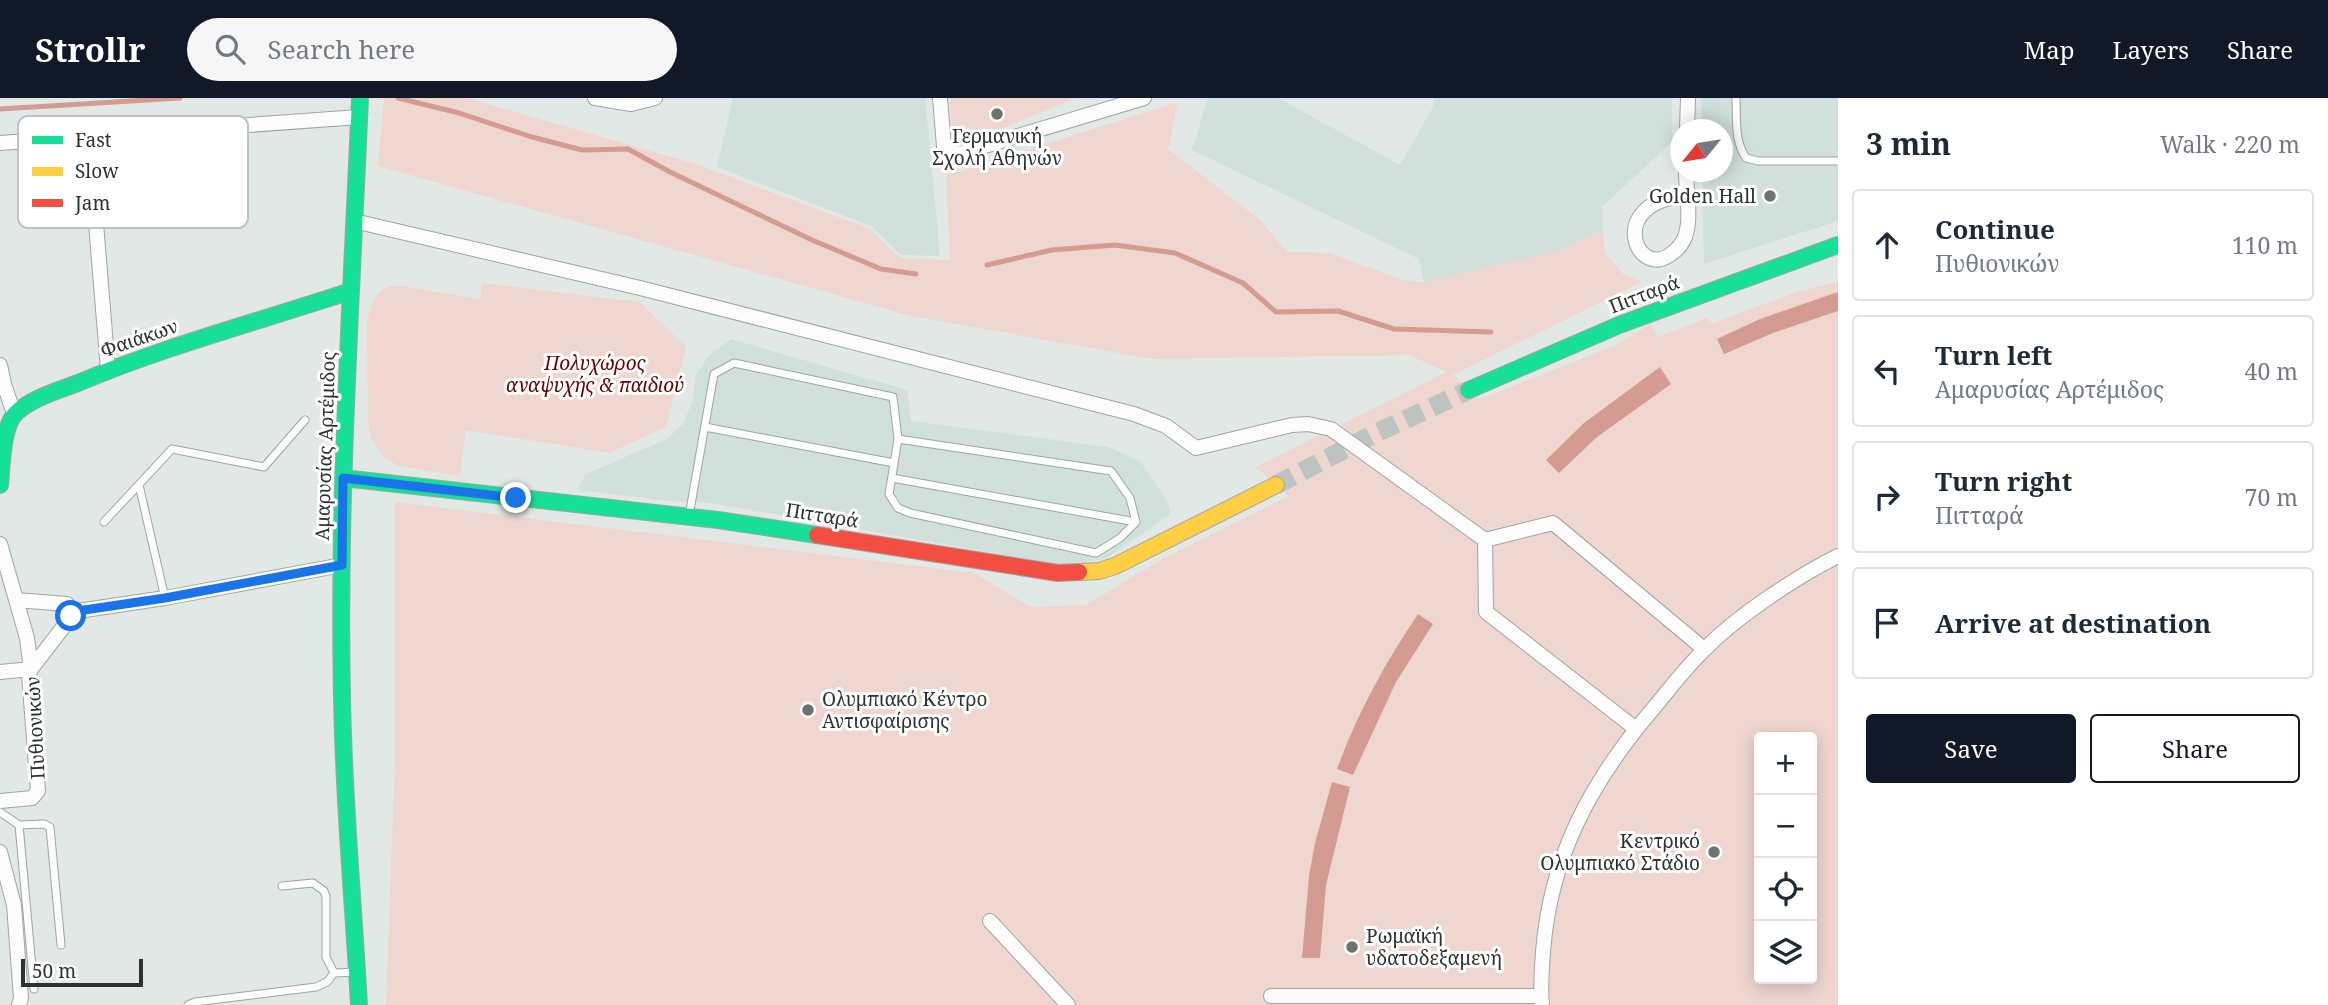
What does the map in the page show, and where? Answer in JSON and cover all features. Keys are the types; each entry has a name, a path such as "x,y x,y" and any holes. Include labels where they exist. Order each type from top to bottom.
{"street":[{"path":"595,98 631,104 655,98"},
{"path":"940,98 944,146 958,154 1144,98"},
{"path":"1687,119 1688,98"},
{"path":"248,119 360,106"},
{"name":"Αμαρυσίας Αρτέμιδος","path":"359,1005 343,735 342,565 343,478 360,106"},
{"path":"0,143 18,142"},
{"path":"1686,182 1687,225 1685,237 1680,246 1666,258 1657,261 1648,259 1641,253 1635,233 1640,215 1660,201 1686,196"},
{"path":"354,221 653,291 1135,414 1166,426 1196,449 1292,425 1331,429 1485,540 1553,523 1704,649"},
{"path":"96,228 108,370"},
{"name":"Πιτταρά","path":"1469,390 1619,325 1838,245"},
{"name":"Φαιάκων","path":"14,414 35,400 108,370 351,291"},
{"path":"0,365 14,414 5,438 0,485"},
{"name":"Πιτταρά","path":"343,478 689,517 1038,570 1080,573 1115,566 1276,485"},
{"path":"1485,540 1486,612 1636,729"},
{"path":"0,544 27,638 31,669 0,672"},
{"path":"1271,996 1541,1001 1546,919 1555,876 1581,811 1636,729 1704,649 1740,619 1802,575 1838,556"},
{"path":"16,600 67,604 71,612 165,598 342,565"},
{"name":"Πυθιονικών","path":"0,801 28,799 35,796 39,786 29,681 31,669 68,621 71,612"},
{"path":"0,852 14,905 21,998 19,1005"},
{"path":"990,921 1068,1005"}],"lane":[{"path":"1736,98 1738,147 1746,158 1758,161 1838,161"},
{"path":"689,517 714,374 734,363 893,397 898,439 889,494 898,508 910,513 1096,553 1120,538 1136,522"},
{"path":"104,522 172,449 264,467 305,420"},
{"path":"705,427 894,463"},
{"path":"898,439 1111,471 1129,498 1136,522"},
{"path":"892,478 1136,522"},
{"path":"139,485 165,598"},
{"path":"0,811 19,825 44,824 50,827 61,945"},
{"path":"19,825 34,989"},
{"path":"282,886 313,883 324,891 326,957 334,973"},
{"path":"188,1005 316,987 327,982 334,973 358,972"}],"shaded area":[{"path":"733,98 925,98 940,256 901,255 871,226 717,167"},
{"path":"1208,98 1278,98 1400,165 1433,107 1434,98 1672,98 1670,144 1603,206 1603,230 1562,250 1541,313 1424,282 1419,259 1192,150"},
{"name":"Golden Hall","path":"1701,98 1838,98 1838,221 1704,264 1702,182 1733,182 1733,119 1702,119"},
{"path":"1838,292 1838,311 1773,333 1724,354 1717,339 1760,319"},
{"path":"731,339 907,390 911,421 1108,447 1140,461 1167,500 1171,514 1105,559 1062,565 711,503 577,490 586,474 667,439 684,423 692,401 696,375 708,357"},
{"path":"1660,367 1671,384 1597,437 1559,473 1546,460 1584,423"},
{"path":"1418,614 1433,624 1396,682 1353,775 1337,769 1353,728 1373,689"},
{"path":"1332,782 1350,787 1326,885 1320,958 1302,958 1309,876"}],"green space":[{"path":"384,98 466,98 696,164 870,229 900,258 950,260 946,174 1178,102 1168,149 1260,220 1287,252 1329,253 1406,281 1424,282 1562,250 1603,230 1605,253 1623,274 1641,282 1453,375 1480,399 1614,346 1651,324 1657,337 1707,318 1710,324 1794,293 1838,282 1838,1005 386,1005 395,758 395,502 974,573 1031,607 1086,605 1166,557 1288,496 1256,467 1447,372 1409,355 1152,359 911,316 378,166"},
{"name":"Γερμανική Σχολή Αθηνών","path":"950,98 1075,98 961,146 952,128"},
{"name":"Πολυχώρος αναψυχής & παιδιού","path":"482,283 640,302 686,347 666,427 609,453 466,430 460,476 398,466 382,455 371,438 368,421 367,322 371,306 379,292 390,286 402,286 480,299"}],"waterway":[{"path":"0,109 180,98"},
{"path":"398,98 459,113 582,150 628,149 812,240 881,269 916,274"},
{"path":"987,265 1052,250 1115,245 1175,253 1243,283 1276,312 1338,311 1394,329 1491,332"}],"tunnel":[{"path":"1276,485 1372,435 1469,390"}],"traffic: fast":[{"path":"359,1005 344,769 341,575 360,98"},
{"path":"1469,390 1619,325 1838,245"},
{"path":"0,485 8,427 16,413 29,403 145,357 351,291"},
{"path":"343,478 718,520 817,535"}],"traffic: slow":[{"path":"1079,572 1099,571 1115,566 1276,485"}],"traffic: jam":[{"path":"817,535 1058,573 1079,572"}],"place":[{"name":"Γερμανική Σχολή Αθηνών","path":"997,114"},
{"name":"Golden Hall","path":"1770,196"},
{"name":"Ολυμπιακό Κέντρο Αντισφαίρισης","path":"808,710"},
{"name":"Κεντρικό Ολυμπιακό Στάδιο","path":"1714,852"},
{"name":"Ρωμαϊκή υδατοδεξαμενή","path":"1352,947"}],"route":[{"path":"71,616 71,612 165,598 342,565 343,478 516,498"}]}
